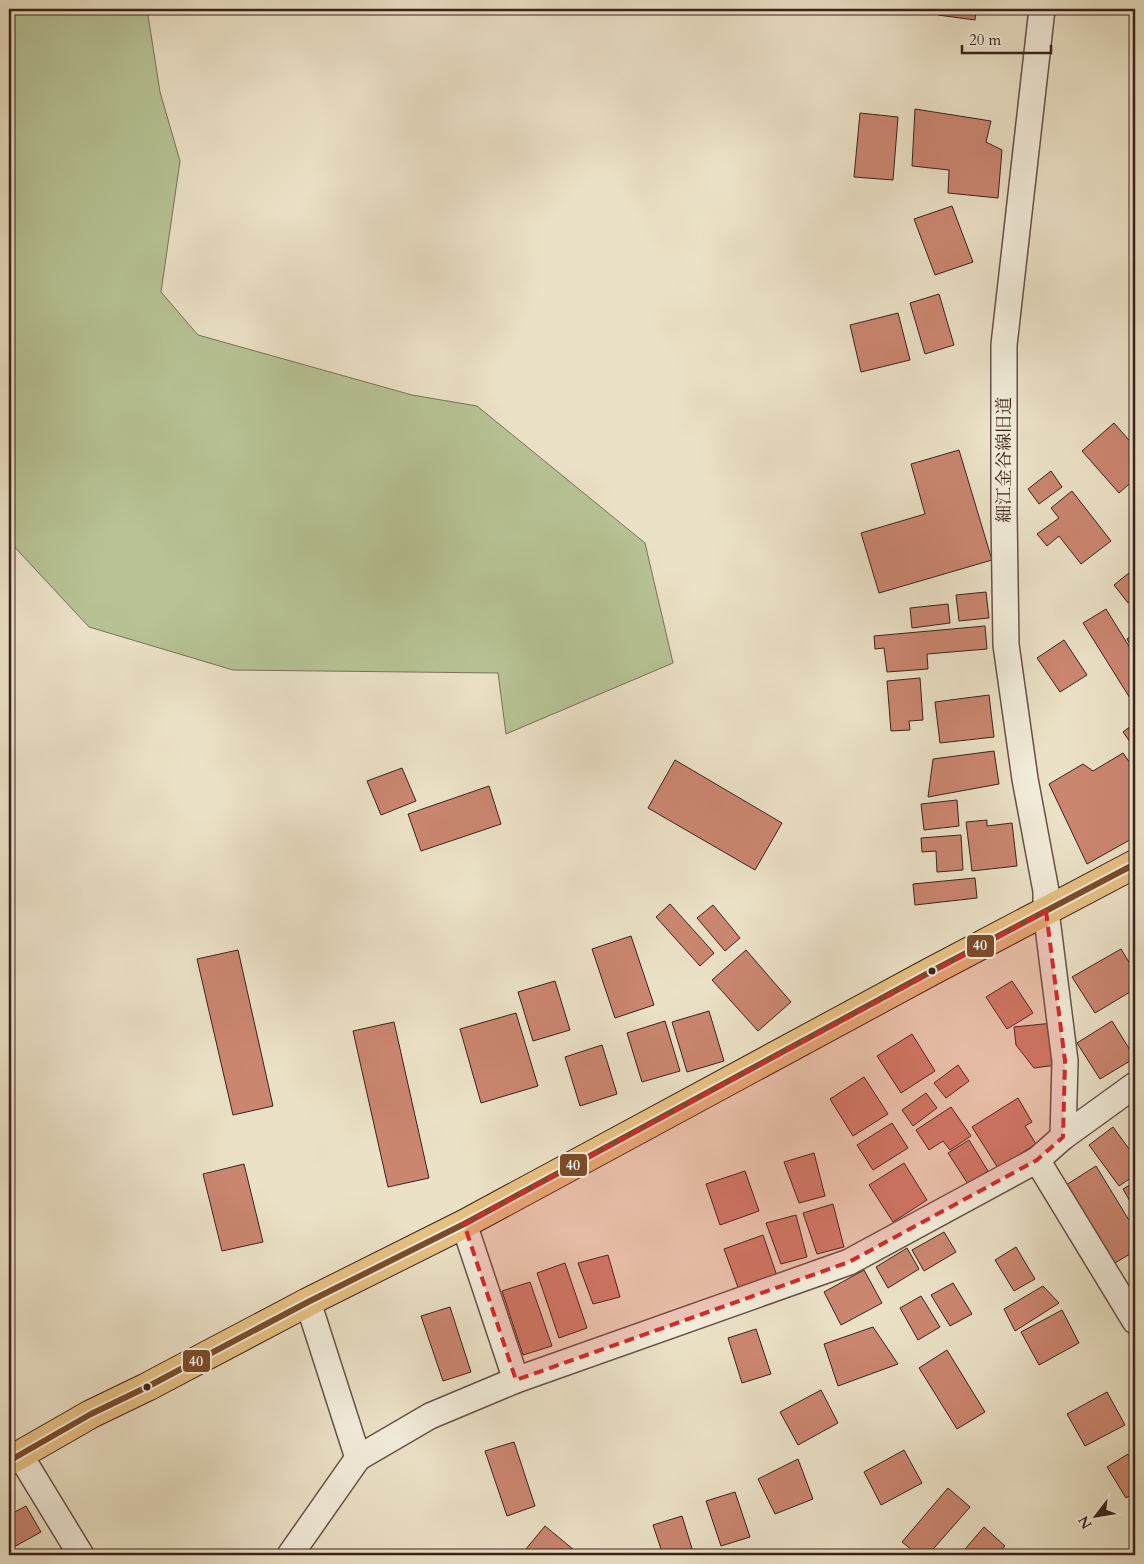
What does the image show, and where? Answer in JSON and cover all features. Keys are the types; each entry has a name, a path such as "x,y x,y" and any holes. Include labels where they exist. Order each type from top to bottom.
{"highway":[{"path":"14,1458 91,1414 464,1224 1135,864"}],"street":[{"name":"細江金谷線旧道","path":"1042,9 1004,345 1006,645 1025,779 1046,891 1046,911 1065,1061 1063,1137"},
{"path":"290,1555 358,1458 430,1416 516,1380 849,1262 1037,1160 1063,1137 1135,1085"},
{"path":"1037,1160 1135,1321"},
{"path":"464,1224 516,1380"},
{"path":"308,1302 358,1458"},
{"path":"14,1458 81,1555"}],"highlighted area":[{"path":"1046,911 1065,1061 1063,1137 1037,1160 849,1262 516,1380 464,1224"}],"green space":[{"path":"9,9 147,9 160,92 180,161 161,292 198,335 412,395 477,406 645,543 673,663 506,734 498,673 233,670 89,627 9,541"}],"building":[{"path":"939,9 976,9 975,20 938,15"},
{"path":"915,109 991,121 986,142 1002,150 998,198 948,193 949,170 912,166"},
{"path":"860,113 898,117 893,180 854,177"},
{"path":"952,206 973,262 935,275 914,219"},
{"path":"939,294 954,345 925,354 910,303"},
{"path":"898,313 910,360 861,372 850,325"},
{"path":"1114,423 1135,447 1135,479 1119,493 1082,451"},
{"path":"959,450 992,560 879,593 861,533 925,514 911,464"},
{"path":"1051,471 1062,487 1039,504 1028,489"},
{"path":"1072,491 1111,541 1081,564 1059,536 1047,546 1037,534 1059,518 1051,508"},
{"path":"1135,568 1135,597 1128,603 1114,585"},
{"path":"986,592 989,618 959,621 956,595"},
{"path":"948,604 950,623 912,628 910,608"},
{"path":"1106,609 1135,656 1135,702 1133,703 1083,623"},
{"path":"985,626 987,649 927,654 928,669 887,672 884,648 875,649 874,636"},
{"path":"1135,633 1135,653 1127,639"},
{"path":"1064,640 1087,675 1060,692 1037,658"},
{"path":"920,678 923,720 909,721 910,730 891,731 887,681"},
{"path":"989,695 994,737 940,743 935,702"},
{"path":"1135,723 1135,749 1123,732"},
{"path":"994,751 999,784 928,797 933,759"},
{"path":"1123,753 1135,770 1135,837 1087,864 1049,784 1083,764 1093,771"},
{"path":"675,760 782,823 755,870 648,808"},
{"path":"402,768 416,801 381,815 367,781"},
{"path":"489,786 501,824 421,851 408,814"},
{"path":"957,800 959,826 924,830 921,804"},
{"path":"987,820 987,826 1012,823 1017,866 972,871 966,822"},
{"path":"961,835 963,870 937,872 936,851 922,852 921,838"},
{"path":"975,878 977,898 915,905 913,884"},
{"path":"670,904 714,953 700,966 656,917"},
{"path":"713,905 740,938 725,951 697,918"},
{"path":"631,936 654,1005 615,1018 592,949"},
{"path":"1121,949 1135,972 1135,989 1095,1013 1072,977"},
{"path":"238,950 273,1106 233,1115 197,959"},
{"path":"746,950 791,1002 758,1031 712,980"},
{"path":"555,981 570,1030 533,1041 518,992"},
{"path":"1012,981 1033,1013 1007,1029 986,997"},
{"path":"709,1011 724,1061 687,1072 672,1022"},
{"path":"516,1013 538,1086 481,1103 460,1029"},
{"path":"665,1021 680,1071 642,1082 627,1033"},
{"path":"1112,1021 1135,1058 1100,1079 1077,1043"},
{"path":"394,1022 429,1178 388,1187 353,1031"},
{"path":"1053,1023 1057,1065 1034,1068 1016,1045 1014,1027"},
{"path":"912,1034 935,1071 901,1093 877,1056"},
{"path":"602,1045 617,1094 580,1106 565,1057"},
{"path":"958,1065 969,1081 946,1098 934,1083"},
{"path":"864,1077 888,1114 853,1136 830,1099"},
{"path":"926,1093 937,1108 913,1126 902,1110"},
{"path":"1018,1098 1032,1122 1025,1126 1036,1144 998,1168 972,1127"},
{"path":"951,1107 971,1136 950,1150 943,1141 929,1150 916,1130"},
{"path":"892,1123 908,1148 873,1170 857,1145"},
{"path":"1113,1127 1135,1157 1135,1175 1119,1186 1089,1145"},
{"path":"969,1140 988,1171 968,1184 948,1153"},
{"path":"814,1153 825,1196 799,1203 784,1162"},
{"path":"904,1163 927,1200 893,1222 869,1185"},
{"path":"244,1164 263,1242 222,1251 203,1174"},
{"path":"1096,1166 1135,1230 1135,1251 1115,1263 1066,1185"},
{"path":"745,1171 759,1211 720,1225 706,1184"},
{"path":"1135,1182 1135,1210 1123,1189"},
{"path":"833,1204 844,1247 817,1254 803,1213"},
{"path":"796,1215 807,1257 781,1264 766,1223"},
{"path":"944,1232 956,1252 924,1271 912,1250"},
{"path":"763,1235 777,1276 739,1290 724,1249"},
{"path":"1016,1247 1035,1279 1014,1291 995,1260"},
{"path":"907,1248 919,1269 888,1288 876,1267"},
{"path":"608,1255 620,1297 593,1304 578,1263"},
{"path":"565,1263 587,1328 559,1338 537,1273"},
{"path":"864,1270 882,1303 841,1325 824,1292"},
{"path":"530,1282 552,1346 523,1355 502,1291"},
{"path":"953,1283 972,1314 950,1326 931,1295"},
{"path":"1043,1286 1059,1303 1015,1331 1004,1309"},
{"path":"921,1296 940,1327 918,1340 900,1308"},
{"path":"450,1307 471,1372 443,1381 421,1316"},
{"path":"1062,1310 1079,1343 1039,1365 1021,1332"},
{"path":"873,1327 898,1364 838,1386 824,1344"},
{"path":"756,1329 771,1374 742,1383 728,1338"},
{"path":"947,1350 985,1412 957,1429 919,1368"},
{"path":"821,1390 838,1423 798,1445 780,1412"},
{"path":"1107,1392 1125,1425 1085,1446 1067,1414"},
{"path":"514,1442 535,1506 507,1516 485,1451"},
{"path":"904,1450 922,1483 881,1505 864,1472"},
{"path":"1128,1454 1135,1465 1135,1492 1126,1498 1107,1467"},
{"path":"798,1459 813,1499 775,1514 758,1479"},
{"path":"948,1488 970,1507 928,1555 918,1555 902,1542"},
{"path":"735,1492 750,1537 721,1546 706,1501"},
{"path":"26,1506 41,1532 12,1548 9,1542 9,1515"},
{"path":"682,1516 694,1555 663,1555 653,1525"},
{"path":"545,1526 580,1555 521,1555"},
{"path":"984,1527 1005,1546 997,1555 960,1555"}],"transit line":[{"name":"40","path":"9,1461 91,1414 464,1224 932,971 1135,864"}]}
